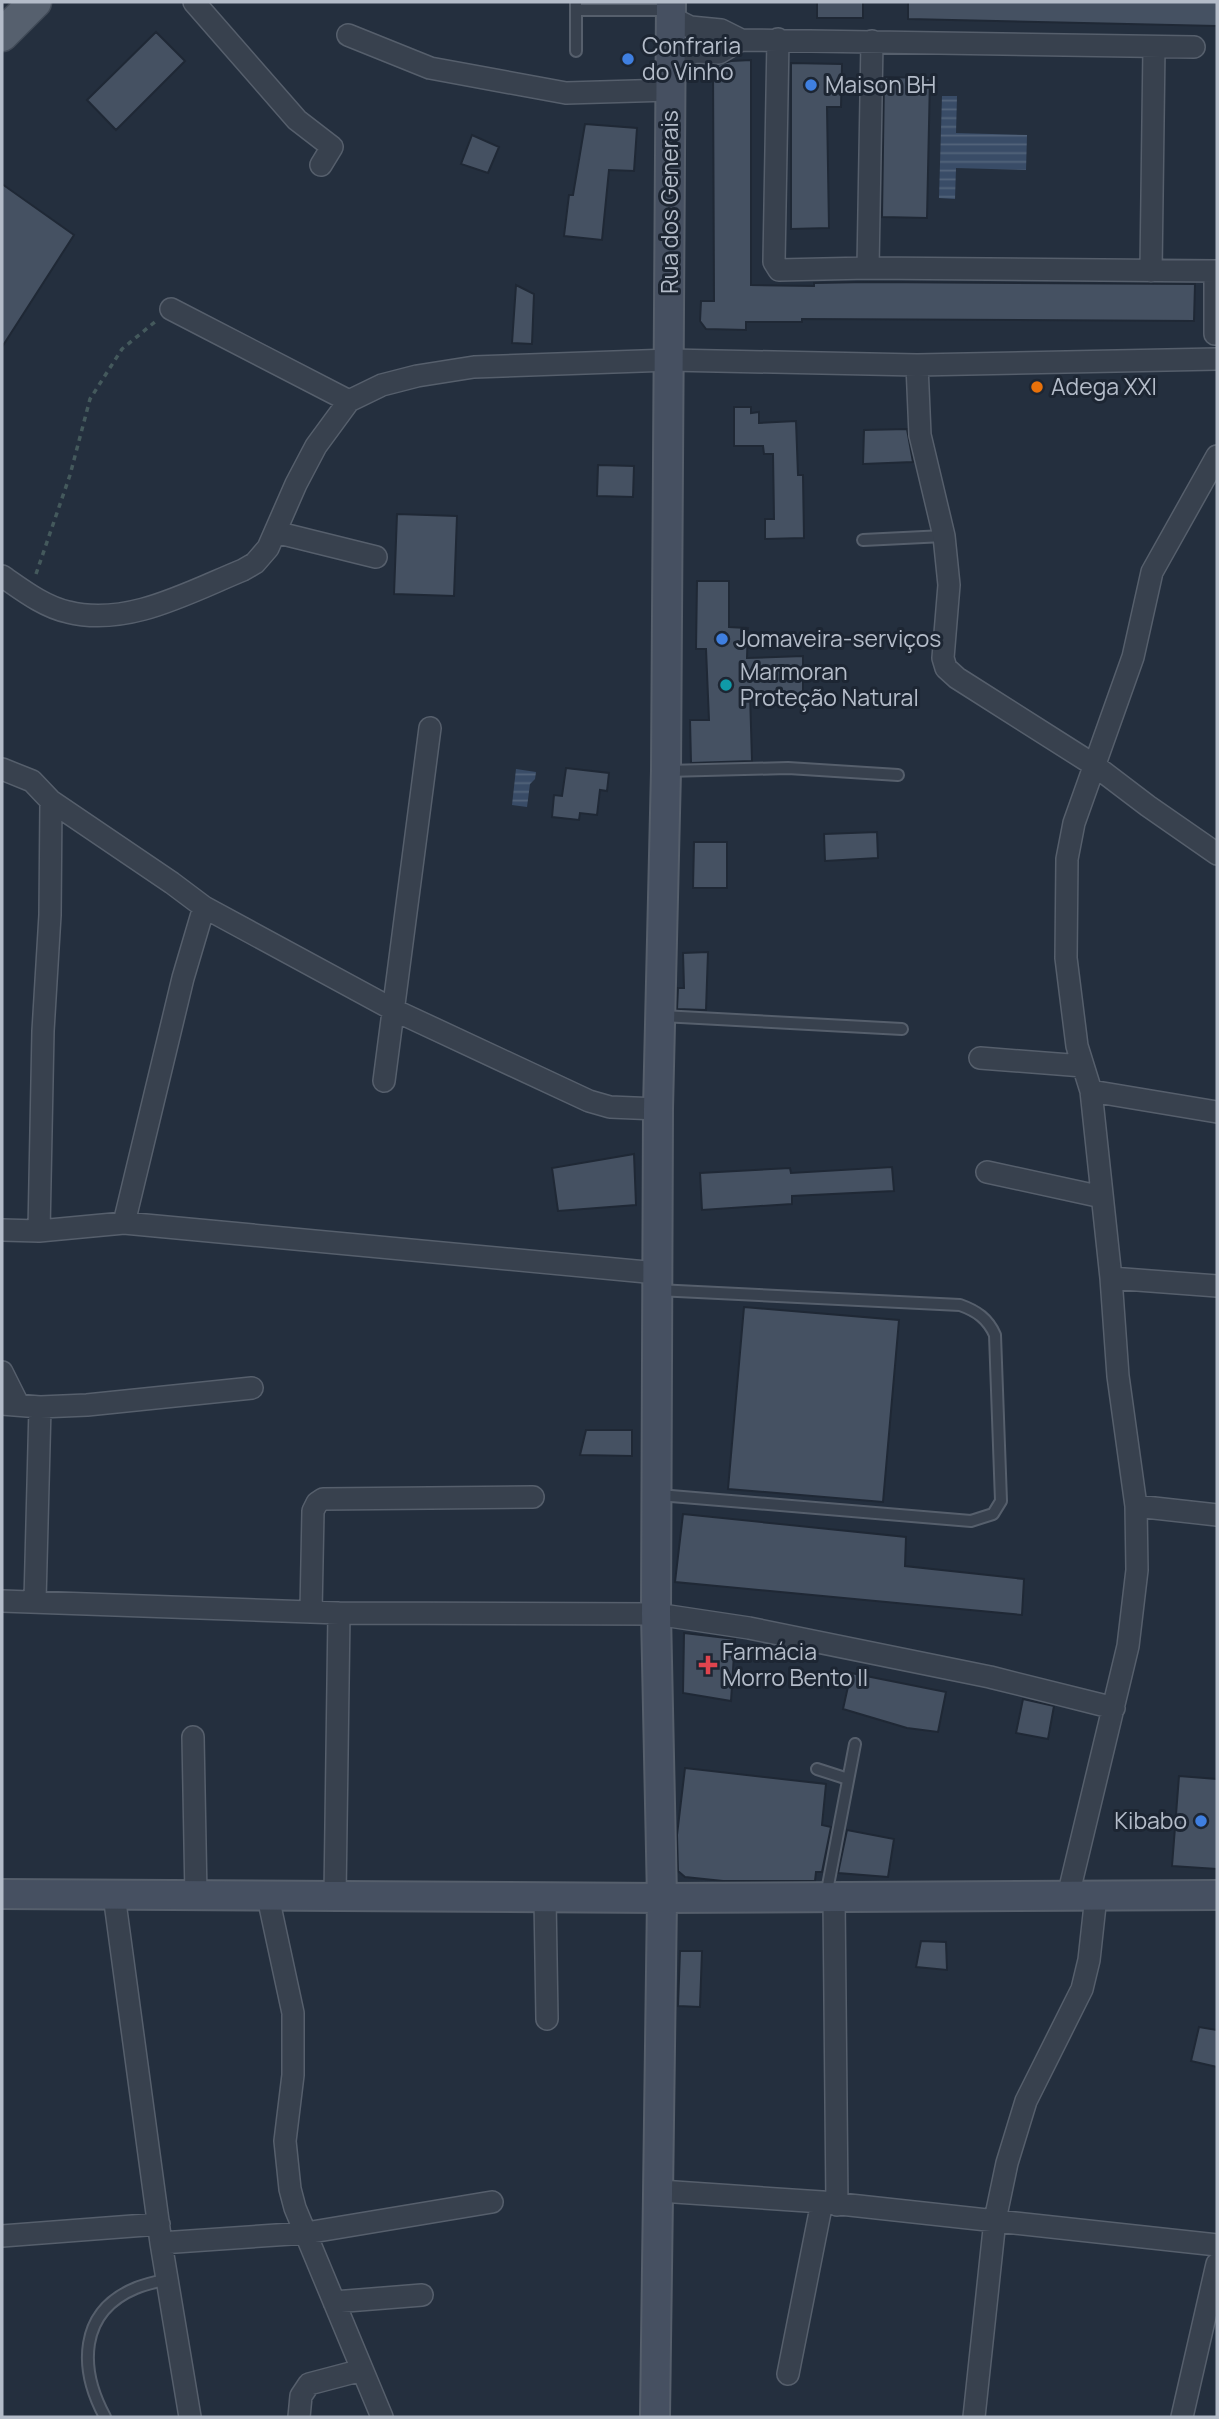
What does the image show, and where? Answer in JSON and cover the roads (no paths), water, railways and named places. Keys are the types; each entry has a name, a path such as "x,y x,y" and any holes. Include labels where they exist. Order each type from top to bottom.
{"main road":[{"path":"2,24 27,2"},
{"path":"2,35 35,2"}],"street":[{"path":"194,2 297,120 332,146 321,165"},
{"path":"670,9 695,29 721,30 741,40 1194,47"},
{"name":"Rua dos Generais","path":"655,2417 662,1898 656,1614 658,1109 666,771 670,9"},
{"path":"721,30 726,39 722,51"},
{"path":"348,35 429,68 566,93 670,78 694,52 722,51 741,40"},
{"path":"778,39 776,268 783,271 868,268 1216,271 1215,334"},
{"path":"868,268 873,41"},
{"path":"1151,271 1154,47"},
{"path":"171,309 349,401"},
{"path":"2,576 29,594 67,612 110,617 136,612 255,563 268,548 316,446 349,401 382,385 417,376 474,367 670,360 917,365 1217,359"},
{"path":"917,365 920,435 944,536 949,585 943,658 946,668 957,678 1094,765 1217,854"},
{"path":"1068,1896 1128,1646 1137,1570 1136,1506 1118,1376 1111,1278 1091,1091 1072,1015 1066,958 1067,859 1074,823 1133,657 1152,572 1217,456"},
{"path":"275,532 376,557"},
{"path":"384,1082 430,728"},
{"path":"2,769 32,781 51,801 172,883 204,908 394,1010 589,1101 610,1107 658,1109"},
{"path":"39,1231 43,1031 50,915 51,801"},
{"path":"124,1223 183,978 204,908"},
{"path":"980,1058 1083,1066"},
{"path":"1091,1091 1217,1112"},
{"path":"987,1172 1102,1197"},
{"path":"2,1230 39,1231 124,1223 657,1281"},
{"path":"1111,1278 1217,1286"},
{"path":"2,1372 10,1404 40,1407 87,1405 252,1388"},
{"path":"35,1601 40,1407"},
{"path":"311,1612 313,1511 323,1499 533,1497"},
{"path":"1136,1506 1217,1515"},
{"path":"2,1601 339,1613 656,1614 749,1628 990,1677 1114,1708"},
{"path":"335,1896 339,1613"},
{"path":"193,1737 195,1896"},
{"path":"2,1894 545,1898 1217,1895"},
{"path":"114,1895 160,2233 190,2417"},
{"path":"974,2417 995,2220 1007,2163 1026,2101 1082,1989 1089,1960 1097,1896"},
{"path":"268,1897 293,2013 293,2075 285,2141 290,2189 382,2417"},
{"path":"545,1898 547,2019"},
{"path":"788,2374 829,2203 830,1898"},
{"path":"660,2192 829,2203 1217,2245"},
{"path":"2,2236 306,2233 492,2202"},
{"path":"1182,2417 1217,2264"},
{"path":"334,2302 422,2295"},
{"path":"299,2417 301,2396 309,2384 362,2370"}],"lane":[{"path":"576,51 576,6 670,9"},
{"path":"863,540 944,536"},
{"path":"666,771 788,768 898,775"},
{"path":"660,1016 902,1029"},
{"path":"656,1495 971,1521 993,1514 1001,1501 995,1335 991,1325 972,1309 960,1305 657,1281"},
{"path":"830,1898 855,1744"},
{"path":"817,1769 848,1779"},
{"path":"105,2417 95,2399 88,2364 87,2341 93,2325 106,2307 134,2288 167,2279"}],"water":[{"path":"942,96 957,96 956,133 1027,135 1026,170 956,168 955,199 939,198"},
{"path":"516,769 536,772 535,779 530,784 527,807 512,805"}],"place":[{"name":"Confraria do Vinho","path":"628,59"},
{"name":"Maison BH","path":"811,85"},
{"name":"Adega XXI","path":"1037,387"},
{"name":"Jomaveira-serviços","path":"722,639"},
{"name":"Marmoran Proteção Natural","path":"726,685"},
{"name":"Farmácia Morro Bento II","path":"708,1665"},
{"name":"Kibabo","path":"1201,1821"}]}
